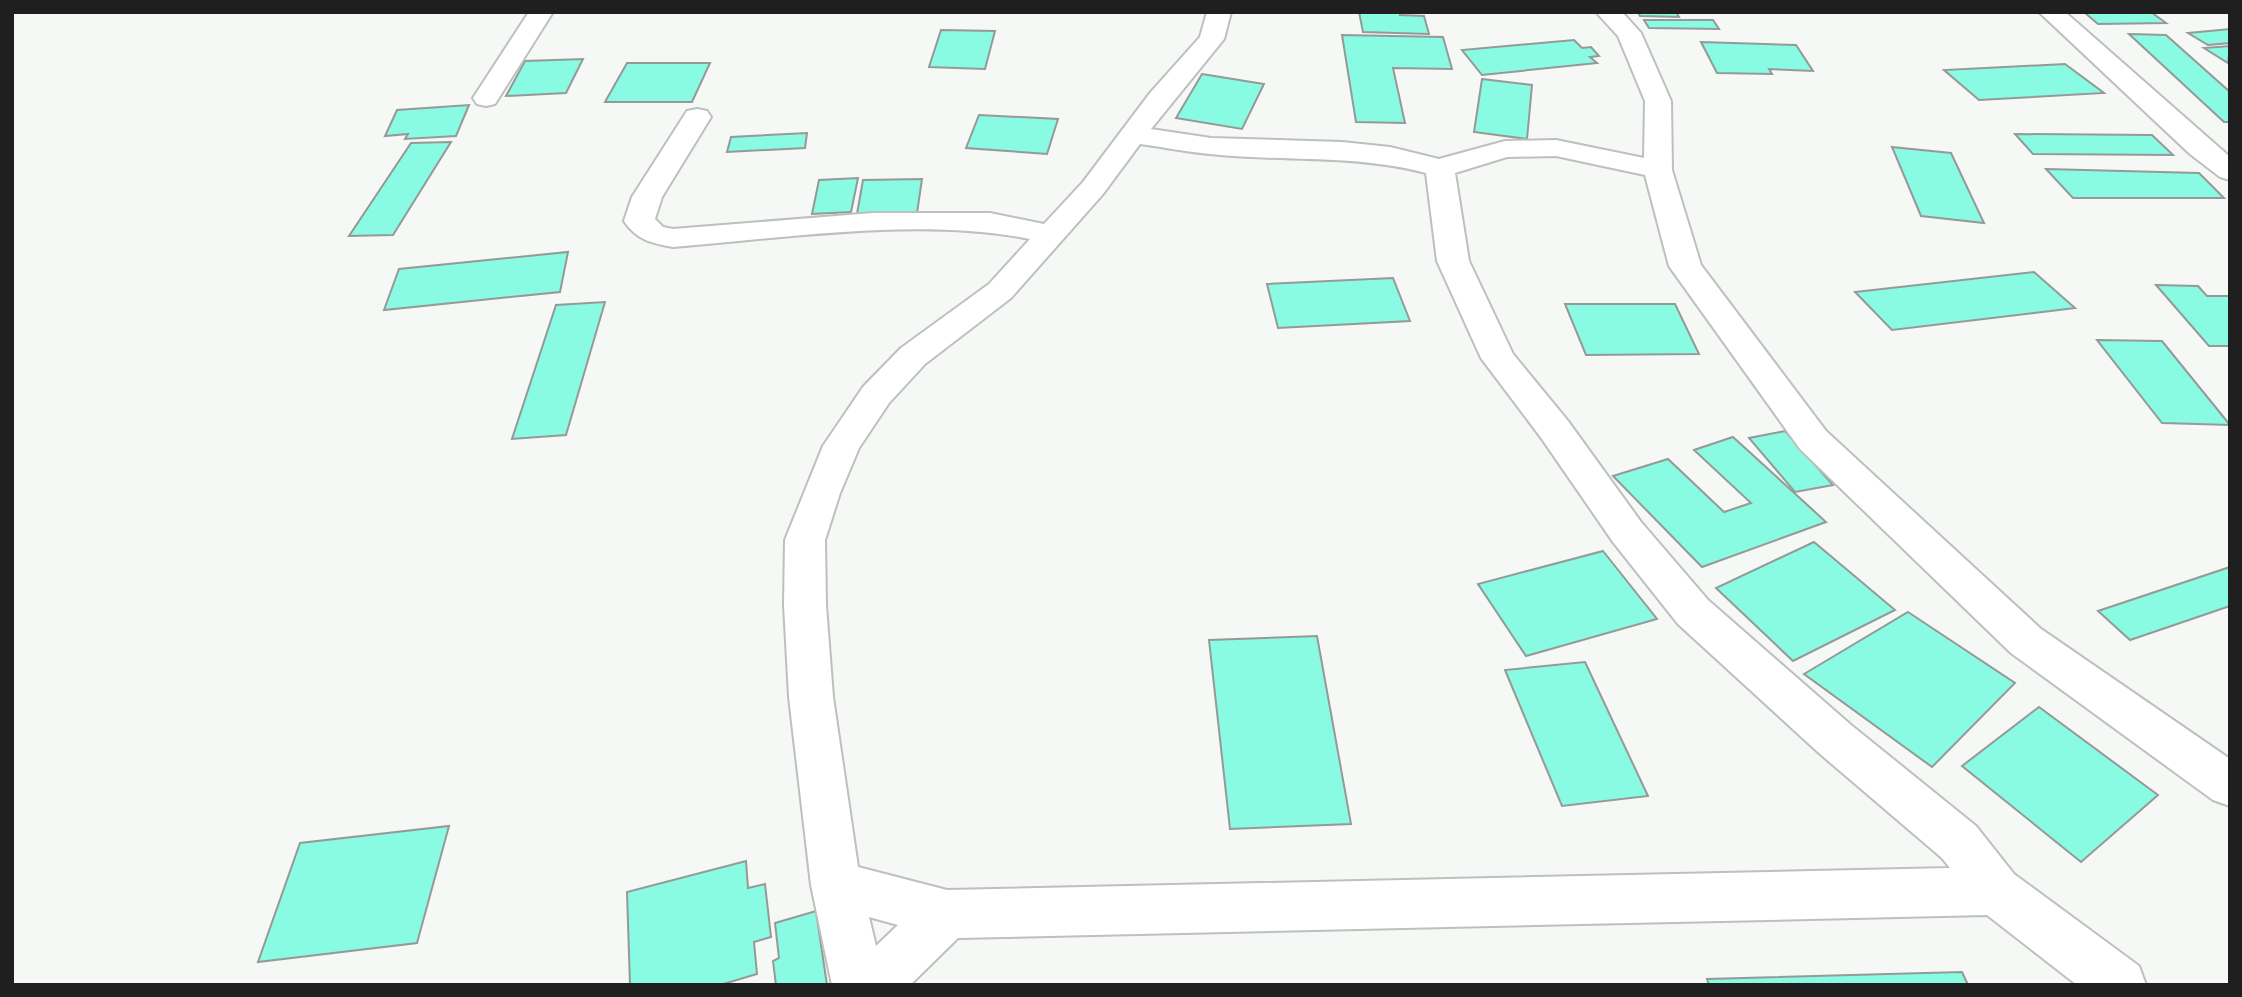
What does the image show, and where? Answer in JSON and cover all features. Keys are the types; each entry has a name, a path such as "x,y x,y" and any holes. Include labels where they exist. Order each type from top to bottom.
{"street":[{"path":"486,97 541,12"},
{"path":"859,985 836,884 811,697 805,605 805,540 841,446 876,395 913,356 1000,291 1093,188 1122,152 1158,99 1212,39 1219,12"},
{"path":"1608,12 1629,33 1658,101 1658,170 1685,266 1813,440 2026,641 2230,785"},
{"path":"2051,12 2200,148 2230,171"},
{"path":"697,117 647,197 639,220 653,234 673,238 873,222 990,222 1050,234"},
{"path":"1132,134 1211,146 1342,150 1390,155 1440,168 1505,149 1556,148 1604,156 1658,170"},
{"path":"1440,168 1453,261 1498,358 1555,430 1627,533 1693,612 1835,739 1959,842 1996,891 2120,985"},
{"path":"836,884 947,914 1996,891"},
{"path":"872,985 947,914"}],"building":[{"path":"1359,12 1400,12 1400,15 1424,16 1429,34 1363,32"},
{"path":"1638,12 1676,12 1679,17 1640,16"},
{"path":"2084,12 2151,12 2166,23 2098,24"},
{"path":"1644,20 1713,20 1719,29 1649,28"},
{"path":"2230,29 2230,43 2208,45 2188,33"},
{"path":"941,30 995,31 985,69 929,67"},
{"path":"2129,34 2166,35 2230,92 2230,122 2224,122"},
{"path":"1342,35 1443,37 1452,69 1393,68 1405,123 1356,122"},
{"path":"1574,40 1582,48 1591,47 1599,56 1590,57 1597,63 1482,75 1462,50"},
{"path":"1701,42 1796,45 1813,71 1769,69 1772,74 1717,73"},
{"path":"2230,46 2228,63 2204,48"},
{"path":"583,59 566,93 506,96 525,61"},
{"path":"627,63 710,63 692,102 605,102"},
{"path":"2065,64 2104,93 1979,100 1944,70"},
{"path":"1202,74 1264,84 1242,129 1176,118"},
{"path":"1482,79 1532,85 1527,139 1474,132"},
{"path":"469,105 456,136 405,139 408,134 385,136 397,110"},
{"path":"979,115 1058,119 1047,154 966,148"},
{"path":"807,133 805,148 727,152 731,137"},
{"path":"2015,134 2152,135 2173,155 2033,154"},
{"path":"451,142 393,235 349,236 411,143"},
{"path":"1892,147 1951,153 1984,223 1921,216"},
{"path":"2046,169 2199,173 2224,198 2073,198"},
{"path":"858,178 851,212 812,214 819,180"},
{"path":"922,179 917,213 857,214 863,180"},
{"path":"568,252 560,292 384,310 399,269"},
{"path":"2034,272 2075,308 1892,330 1855,292"},
{"path":"1393,278 1410,321 1278,328 1267,284"},
{"path":"2156,285 2198,286 2207,296 2230,296 2230,346 2209,346"},
{"path":"605,302 566,435 512,439 556,305"},
{"path":"1565,304 1675,304 1699,354 1586,355"},
{"path":"2097,340 2162,341 2230,425 2162,423"},
{"path":"1785,431 1833,485 1795,492 1749,438"},
{"path":"1733,437 1826,522 1702,567 1613,476 1668,459 1724,512 1751,503 1694,450"},
{"path":"1814,542 1895,610 1793,661 1716,588"},
{"path":"1603,551 1657,619 1526,656 1478,584"},
{"path":"2230,567 2230,606 2130,640 2098,611"},
{"path":"1908,612 2015,683 1932,767 1804,674"},
{"path":"1317,636 1351,824 1230,829 1209,640"},
{"path":"1585,662 1648,796 1562,806 1505,670"},
{"path":"2039,707 2158,795 2081,862 1962,766"},
{"path":"449,826 417,943 258,962 300,843"},
{"path":"746,861 748,888 765,884 771,937 754,942 757,974 720,985 630,985 627,892"},
{"path":"816,911 827,985 776,985 773,961 779,958 775,923"},
{"path":"1962,972 1968,985 1709,985 1707,979"}]}
